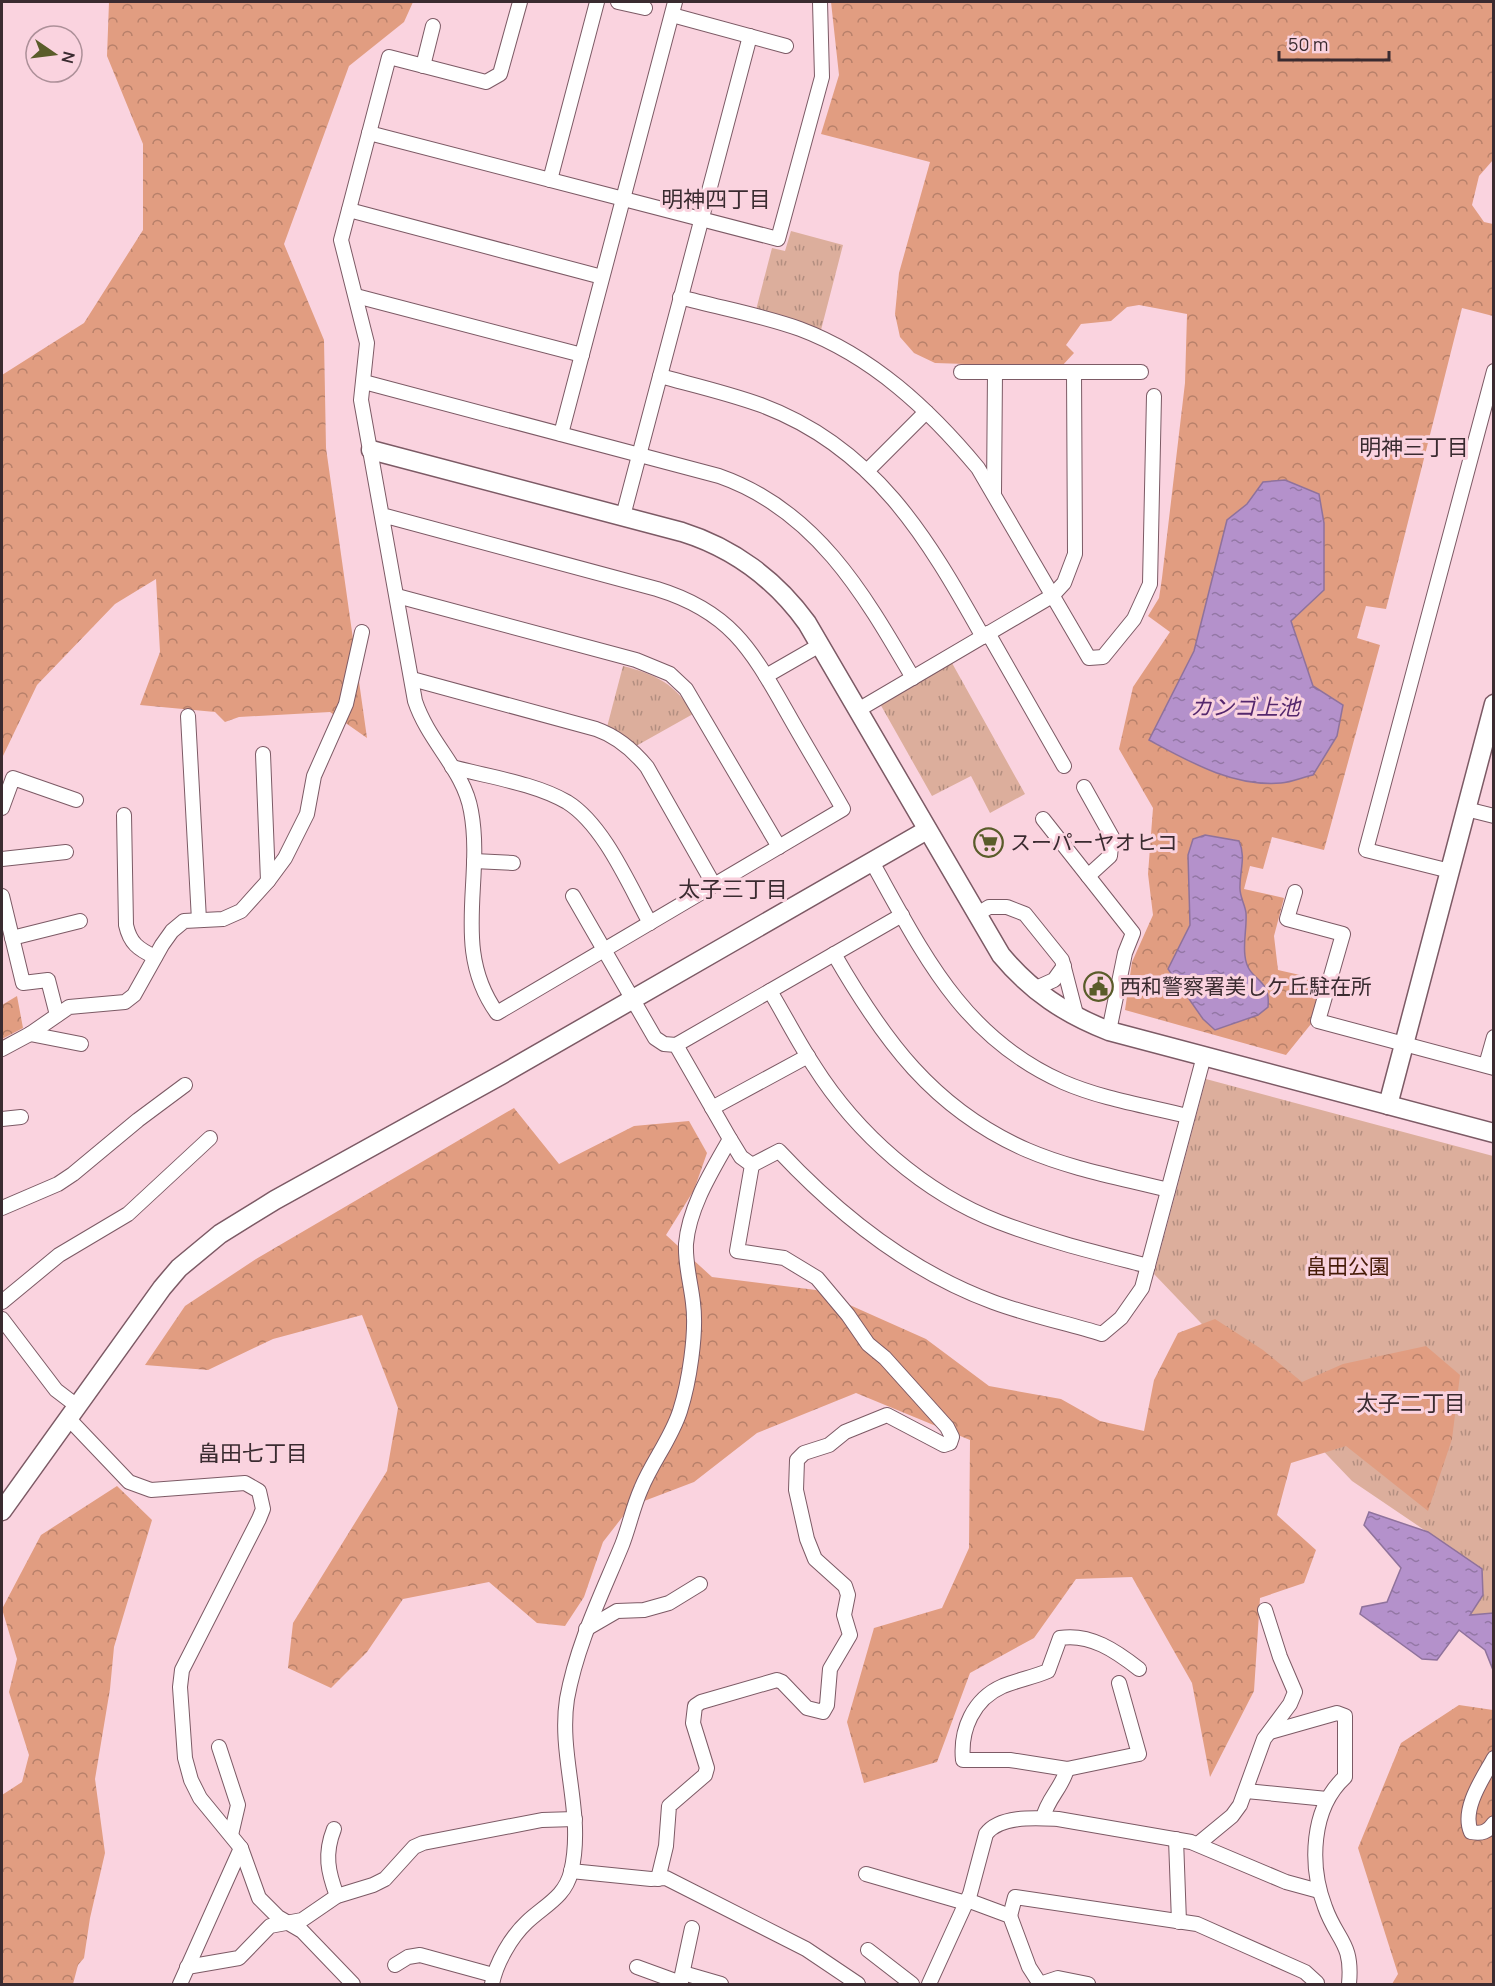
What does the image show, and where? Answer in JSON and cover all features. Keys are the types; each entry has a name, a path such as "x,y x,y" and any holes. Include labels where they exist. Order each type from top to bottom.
{"street":[{"path":"382,515 688,600 712,614 748,646 843,809 496,1013 481,988 472,954 470,933 474,861 471,808 452,767 421,719 412,679 397,596 382,515 370,450 361,400 367,343 341,240 389,57 486,82 500,74 520,2"},
{"path":"550,180 597,2"},
{"path":"618,2 645,8"},
{"path":"561,434 675,2"},
{"path":"369,133 778,239 822,77 820,2"},
{"path":"672,15 786,46"},
{"path":"423,66 433,26"},
{"path":"623,516 750,36"},
{"path":"349,210 603,277"},
{"path":"356,296 582,355"},
{"path":"681,297 782,324 822,339 880,371 926,412 971,460 994,494 1089,658 1103,657 1142,606 1152,571 1154,396"},
{"path":"1450,872 1366,850 1489,409 1494,371"},
{"path":"961,372 1141,372"},
{"path":"994,494 995,372"},
{"path":"858,710 1052,596 1064,583 1075,554 1074,372"},
{"path":"660,376 740,398 783,415 827,441 867,471 906,513 931,546 1064,766"},
{"path":"364,382 639,454 735,482 795,518 828,549 854,581 913,678"},
{"path":"867,471 926,412"},
{"path":"370,450 696,536 742,560 770,582 796,607 820,645 1001,955 1034,989 1077,1018 1109,1031 1494,1132"},
{"path":"397,596 636,660 670,674 695,700 779,847"},
{"path":"2,1049 30,1034 69,1007 125,1002 134,995 172,931 184,921 224,919 241,911 268,881 285,858 308,814 314,776 346,704 362,632"},
{"path":"766,676 820,645"},
{"path":"412,679 596,729 618,740 634,752 647,767 714,885"},
{"path":"1388,1105 1494,704"},
{"path":"188,716 199,920"},
{"path":"263,754 268,881"},
{"path":"452,767 542,791 569,803 594,826 650,923"},
{"path":"2,808 13,778 76,800"},
{"path":"1084,787 1112,837 1110,856 1088,876"},
{"path":"1466,809 1494,816"},
{"path":"124,815 128,931 138,948 155,957"},
{"path":"1043,819 1133,933 1125,953 1109,1031"},
{"path":"2,1511 162,1288 179,1268 220,1234 274,1200 501,1075 927,830"},
{"path":"2,859 66,852"},
{"path":"474,861 513,863"},
{"path":"872,862 930,964 959,1006 1019,1058 1065,1083 1187,1116"},
{"path":"1295,892 1287,919 1343,934 1318,1021 1490,1066 1494,1037"},
{"path":"2,896 23,983 48,980 57,1015"},
{"path":"573,897 655,1038 664,1044 676,1045 902,915"},
{"path":"976,915 989,907 1018,909 1038,929 1064,966 1077,1018"},
{"path":"12,938 80,921"},
{"path":"834,954 875,1024 895,1050 930,1085 977,1123 1026,1149 1054,1160 1168,1190"},
{"path":"1034,989 1054,980 1064,966"},
{"path":"770,991 808,1056 843,1105 885,1150 910,1171 949,1197 998,1222 1028,1233 1148,1266"},
{"path":"30,1034 81,1044"},
{"path":"676,1045 730,1139 741,1156 752,1166"},
{"path":"712,1108 808,1056"},
{"path":"752,1166 779,1151 838,1209 868,1233 938,1277 994,1302 1102,1334 1120,1318 1136,1298 1148,1266 1204,1056"},
{"path":"2,1208 58,1184 73,1174 138,1120 185,1085"},
{"path":"2,1119 21,1117"},
{"path":"2,1302 59,1255 128,1214 210,1138"},
{"path":"395,1965 408,1957 420,1955 492,1980 500,1960 526,1923 561,1895 571,1871 575,1819 565,1748 564,1721 578,1651 626,1534 641,1488 661,1455 680,1411 694,1338 693,1304 686,1244 699,1199 730,1139"},
{"path":"658,1879 666,1846 669,1806 705,1776 707,1768 693,1723 695,1706 701,1702 777,1680 782,1682 807,1708 823,1712 827,1705 830,1669 848,1642 850,1635 844,1616 848,1595 845,1586 815,1559 807,1539 796,1490 797,1460 804,1453 829,1445 845,1432 887,1415 944,1445 950,1443 952,1437 948,1427 885,1358 868,1344 848,1315 817,1278 784,1258 737,1251 752,1166"},
{"path":"2,1319 72,1412 129,1482 151,1490 245,1483 259,1491 263,1509 259,1520 186,1658 180,1687 185,1758 191,1780 200,1798 241,1848 259,1898 289,1924 302,1931 353,1984"},
{"path":"586,1629 617,1611 644,1610 669,1603 700,1584"},
{"path":"1198,1844 1232,1815 1246,1791 1256,1757 1290,1704 1295,1692 1264,1610"},
{"path":"1119,1683 1138,1754 1066,1769 994,1759 963,1760 962,1744 966,1725 973,1712 1000,1687 1048,1671 1060,1638 1098,1642 1118,1652 1138,1669"},
{"path":"1270,1732 1337,1713 1345,1716 1345,1777 1329,1793 1316,1839 1320,1891 1325,1909 1349,1952 1349,1984"},
{"path":"219,1747 238,1804 231,1835"},
{"path":"1494,1758 1473,1796 1467,1824 1471,1832 1480,1834 1489,1830 1494,1823"},
{"path":"1043,1818 1049,1799 1060,1788 1066,1769"},
{"path":"1246,1791 1327,1799"},
{"path":"929,1984 966,1901 986,1834 991,1827 1043,1818 1176,1839 1198,1844 1286,1882 1320,1891"},
{"path":"187,1967 239,1958 270,1926 302,1920 337,1896 374,1885 385,1879 414,1847 423,1843 542,1820 575,1819"},
{"path":"334,1829 327,1846 328,1872 337,1896"},
{"path":"1176,1839 1179,1922"},
{"path":"180,1984 241,1848"},
{"path":"571,1871 666,1878 806,1949 858,1984"},
{"path":"866,1874 966,1901 1010,1916"},
{"path":"1088,1984 1058,1978 1040,1984 1029,1967 1010,1916 1015,1898 1197,1924 1305,1972 1319,1984"},
{"path":"681,1980 692,1928"},
{"path":"868,1950 912,1984"},
{"path":"637,1967 681,1980 721,1984"}],"green space":[{"path":"109,2 413,2 404,22 349,66 284,244 324,340 326,448 367,738 330,712 239,717 225,722 215,712 140,705 160,652 156,579 115,604 37,685 2,758 2,375 84,323 143,230 143,144 107,56"},
{"path":"831,2 1493,2 1493,160 1479,176 1472,205 1484,222 1493,224 1493,316 1462,308 1386,609 1366,606 1357,638 1380,645 1324,850 1272,837 1263,869 1250,866 1244,889 1284,898 1274,936 1278,970 1322,980 1311,1024 1286,1055 1125,1010 1132,962 1153,915 1148,874 1153,808 1119,749 1133,687 1170,632 1148,616 1159,598 1162,578 1185,383 1187,314 1139,305 1127,307 1111,321 1081,324 1066,345 1074,353 1061,367 935,363 914,353 900,337 895,314 899,273 930,162 821,134 839,75"},
{"path":"791,231 843,245 821,330 791,318 756,310 772,248 785,251"},
{"path":"952,663 1025,794 990,813 971,776 932,796 879,702"},
{"path":"623,666 664,682 679,695 693,714 636,746 607,727"},
{"path":"17,996 23,1028 2,1039 2,1005"},
{"name":"畠田公園","path":"1206,1079 1493,1156 1493,1613 1469,1615 1482,1569 1352,1481 1154,1274"},
{"path":"514,1108 559,1164 634,1126 689,1121 707,1153 694,1190 666,1235 712,1277 816,1290 926,1339 989,1386 1061,1399 1100,1421 1144,1431 1154,1380 1178,1333 1215,1319 1263,1350 1302,1382 1343,1364 1426,1346 1460,1375 1452,1439 1428,1511 1346,1446 1291,1463 1277,1515 1316,1550 1304,1583 1260,1598 1254,1691 1210,1777 1192,1683 1132,1577 1076,1579 1034,1638 970,1673 937,1762 864,1783 847,1722 874,1628 942,1608 969,1548 970,1440 856,1393 757,1433 694,1482 631,1506 603,1542 584,1597 565,1626 537,1623 489,1582 403,1599 367,1652 331,1688 288,1668 293,1623 387,1471 398,1408 362,1315 273,1339 208,1370 145,1365 185,1306 256,1259"},
{"path":"117,1486 152,1520 114,1647 110,1689 95,1779 105,1853 90,1918 84,1958 78,1965 73,1984 2,1984 2,1795 22,1782 29,1755 9,1692 17,1659 2,1609 41,1535"},
{"path":"1459,1705 1493,1710 1493,1984 1392,1984 1398,1974 1358,1848 1401,1743"}],"water":[{"name":"カンゴ上池","path":"1285,480 1319,494 1324,523 1324,590 1291,621 1313,686 1343,705 1337,736 1313,775 1285,782 1263,783 1229,777 1212,771 1149,740 1194,651 1227,520 1247,504 1263,482"},
{"path":"1205,835 1239,841 1242,858 1240,890 1246,913 1245,956 1250,971 1263,984 1268,997 1268,1007 1258,1015 1215,1030 1203,1019 1168,969 1190,925 1188,855 1193,839"},
{"path":"1369,1512 1428,1532 1482,1569 1483,1595 1470,1615 1493,1613 1493,1670 1485,1650 1459,1630 1437,1660 1422,1659 1360,1614 1362,1607 1387,1602 1401,1568 1364,1525"}],"place":[{"name":"スーパーヤオヒコ","path":"989,843"},
{"name":"西和警察署美しケ丘駐在所","path":"1099,987"}],"district":[{"name":"明神四丁目","path":"716,199"},
{"name":"明神三丁目","path":"1414,447"},
{"name":"太子三丁目","path":"733,889"},
{"name":"太子二丁目","path":"1411,1403"},
{"name":"畠田七丁目","path":"253,1453"}]}
